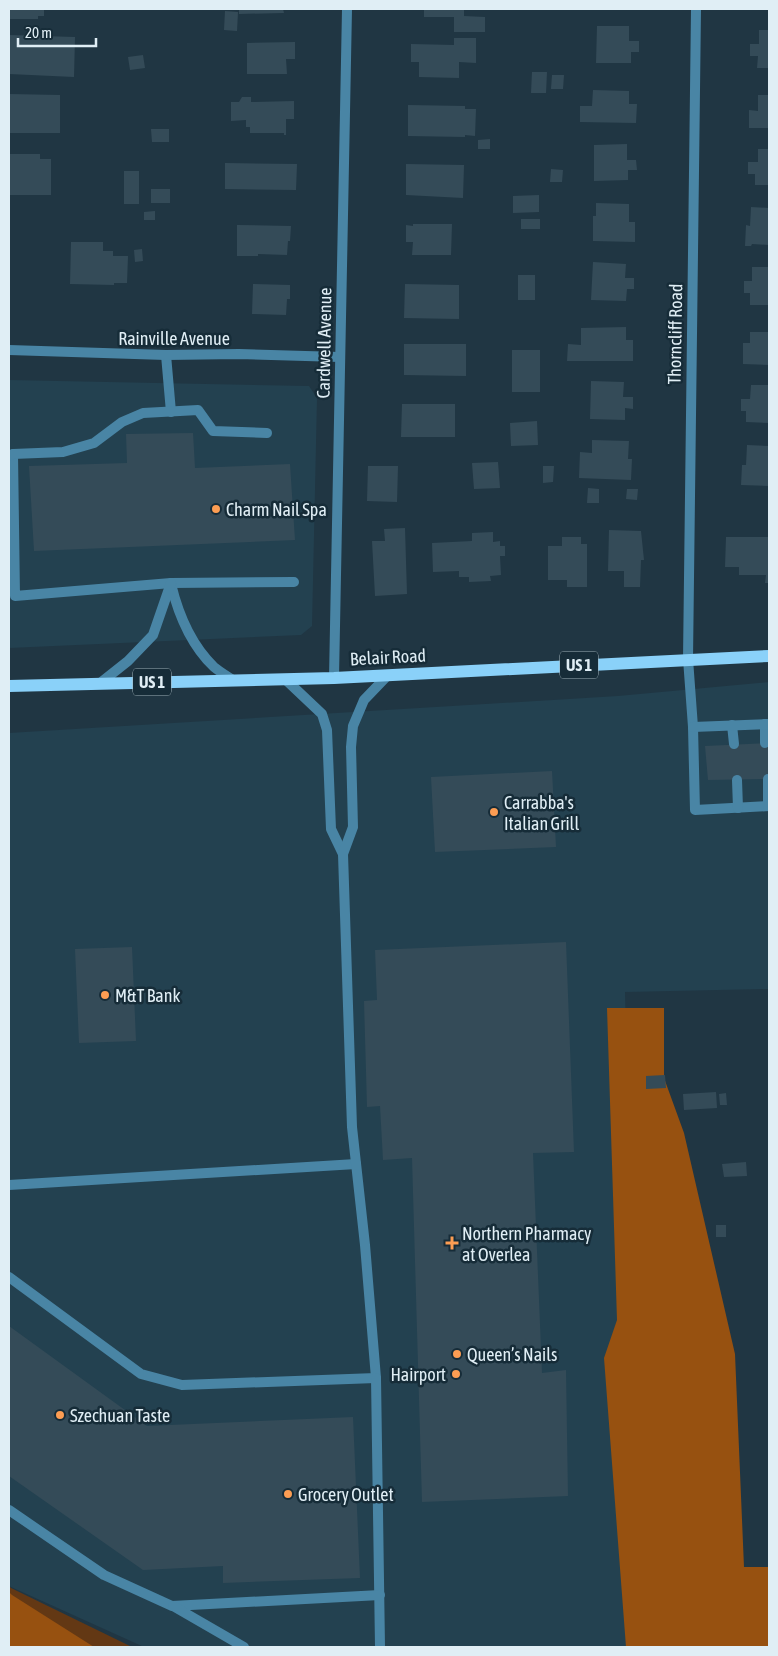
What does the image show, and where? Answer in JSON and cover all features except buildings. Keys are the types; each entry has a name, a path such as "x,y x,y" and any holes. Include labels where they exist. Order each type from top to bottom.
{"main road":[{"name":"Belair Road","path":"9,686 334,678 769,656"}],"street":[{"name":"Cardwell Avenue","path":"334,678 347,9"},
{"name":"Thorncliff Road","path":"696,9 688,659 693,727 695,810 738,808"},
{"name":"Rainville Avenue","path":"9,350 166,355 240,354 340,357"},
{"path":"166,355 171,412"},
{"path":"267,433 213,431 198,410 142,413 122,422 94,443 63,452 11,455 15,596 171,582 294,582"},
{"path":"171,582 175,599 186,627 202,654 215,668 234,680"},
{"path":"99,684 128,661 153,635 171,582"},
{"path":"380,1647 376,1378 366,1245 352,1127 343,854 353,827 351,747 353,726 364,700 388,675"},
{"path":"285,679 322,714 327,730 331,829 343,854"},
{"path":"693,727 767,724 765,743"},
{"path":"732,725 734,744"},
{"path":"737,780 738,808 769,806 768,779"},
{"path":"9,1185 356,1164"},
{"path":"9,1277 141,1374 182,1385 376,1378"},
{"path":"9,1510 104,1575 172,1606 244,1647"},
{"path":"172,1606 380,1594"}],"shaded area":[{"path":"9,380 309,386 317,398 312,626 301,635 9,648"},
{"path":"769,682 769,989 625,992 640,1647 144,1647 9,1586 9,733 618,696"},
{"path":"607,1008 664,1008 664,1078 684,1133 735,1354 744,1567 769,1567 769,1647 626,1647 604,1358 617,1320"},
{"path":"9,1586 11,1588 132,1647 9,1647"},
{"path":"9,1592 12,1595 94,1647 9,1647"}],"place":[{"name":"Charm Nail Spa","path":"216,509"},
{"name":"Carrabba's Italian Grill","path":"494,812"},
{"name":"M&T Bank","path":"105,995"},
{"name":"Northern Pharmacy at Overlea","path":"452,1243"},
{"name":"Queen’s Nails","path":"457,1354"},
{"name":"Hairport","path":"456,1374"},
{"name":"Szechuan Taste","path":"60,1415"},
{"name":"Grocery Outlet","path":"288,1494"}]}
